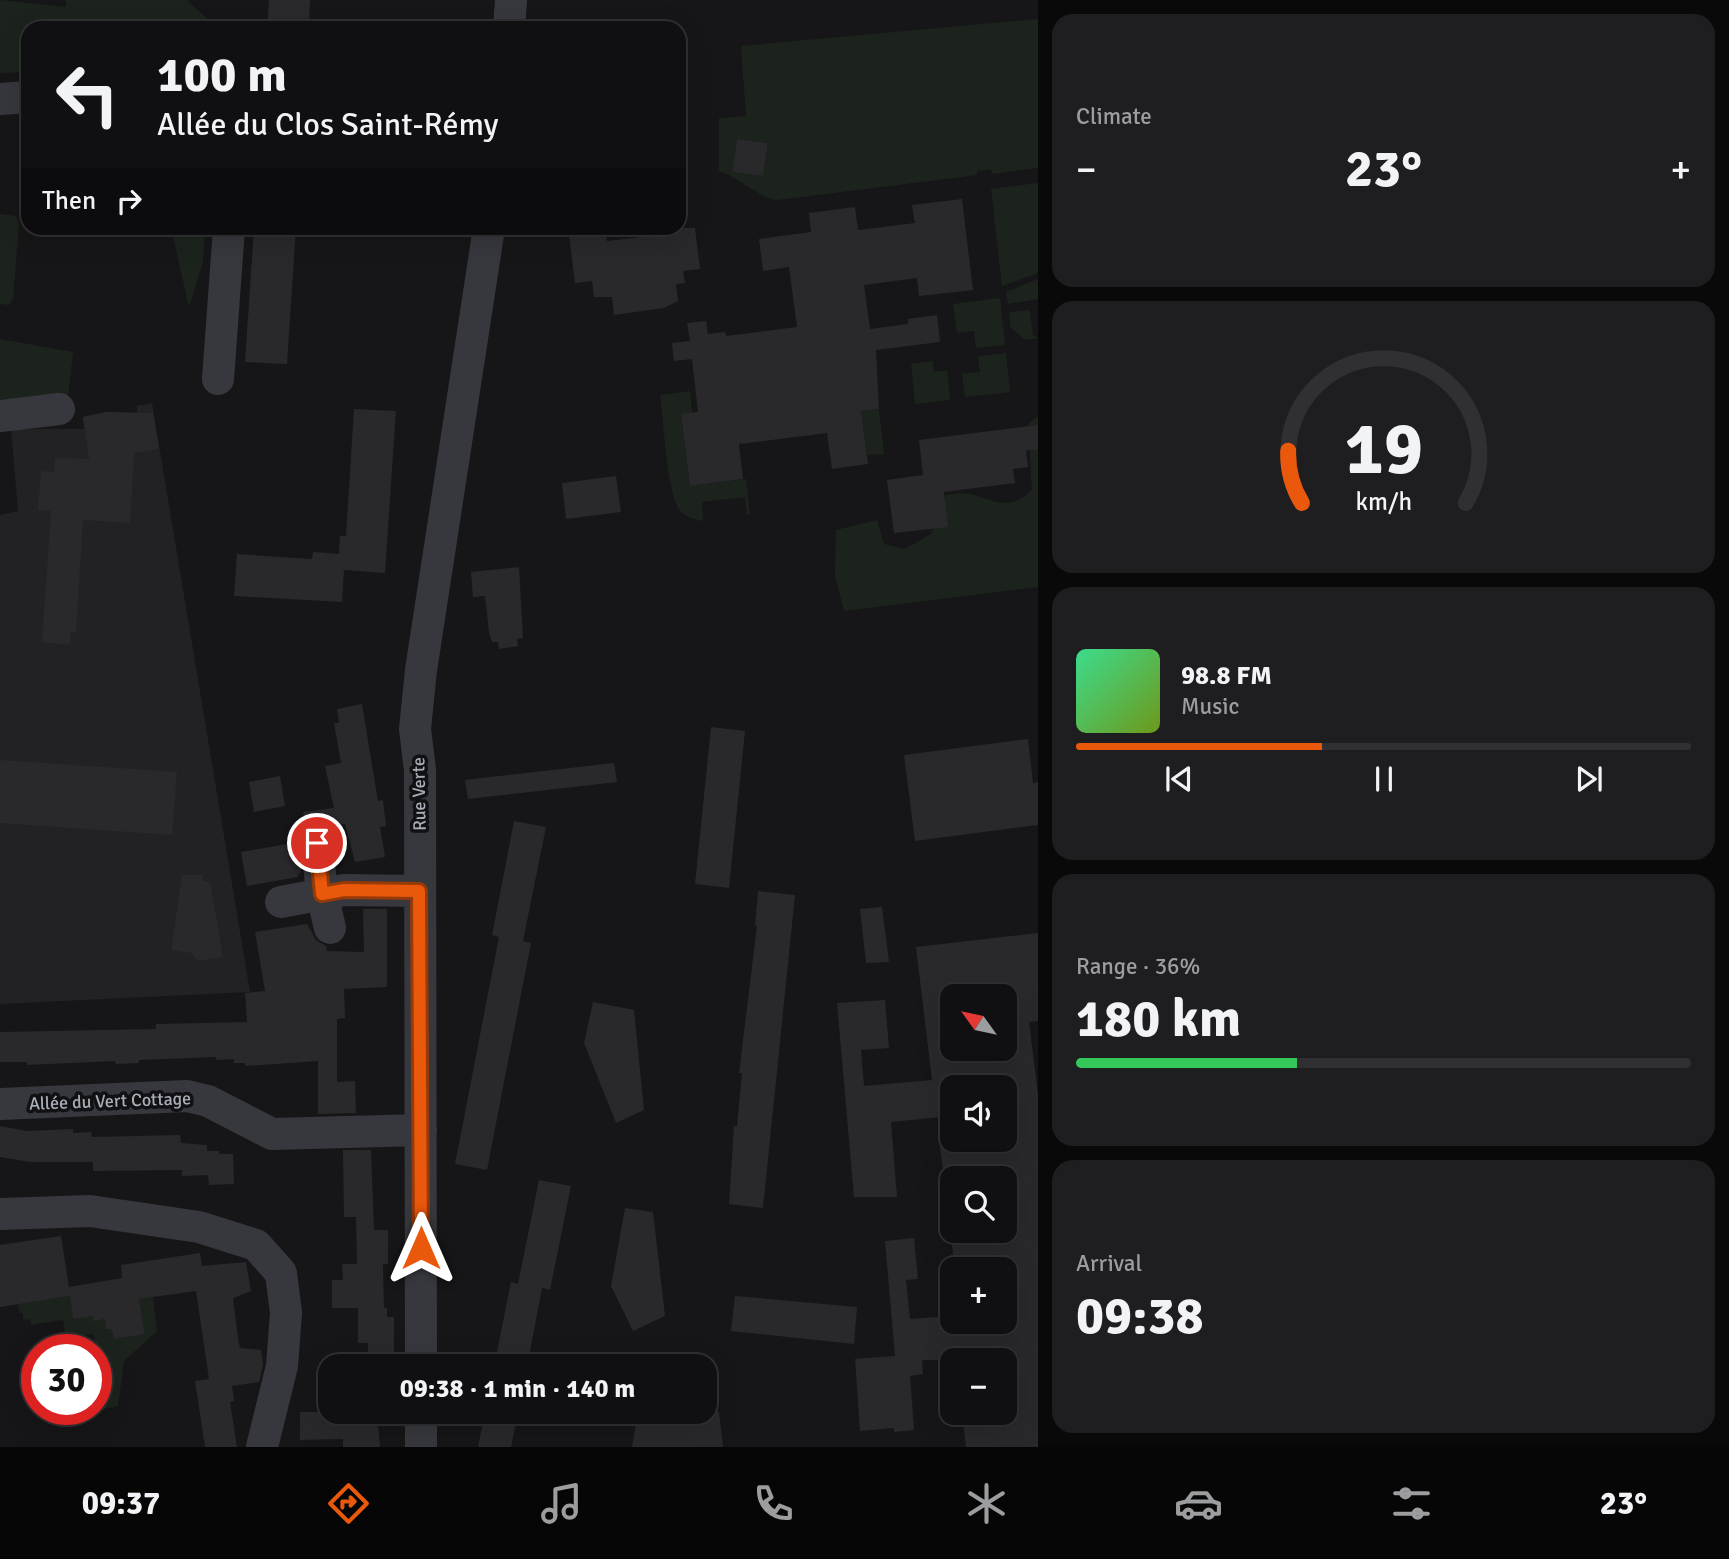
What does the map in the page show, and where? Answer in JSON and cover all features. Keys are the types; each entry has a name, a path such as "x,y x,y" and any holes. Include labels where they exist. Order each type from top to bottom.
{"street":[{"path":"510,21 511,0"},
{"path":"0,99 21,98"},
{"path":"218,379 228,235"},
{"name":"Rue Verte","path":"421,1354 420,770 416,718 488,235"},
{"path":"0,416 59,409"},
{"path":"317,843 322,894 330,928"},
{"path":"281,902 344,890 419,891"},
{"name":"Allée du Vert Cottage","path":"0,1104 187,1096 208,1101 272,1134 421,1130"},
{"path":"0,1214 90,1211 199,1227 246,1240 267,1256 277,1265 283,1282 286,1330 282,1366 262,1447"},
{"path":"421,1424 421,1447"}],"shaded area":[{"path":"0,0 66,7 66,0 187,0 210,21 21,21 21,72 0,73"},
{"path":"1038,19 1038,168 992,174 991,169 977,171 977,175 777,200 769,198 719,171 719,118 746,116 741,46","holes":["737,139 768,143 763,176 732,172"]},
{"path":"1038,183 1038,273 1002,286 991,189"},
{"path":"0,214 16,216 19,224 13,299 9,305 0,304"},
{"path":"173,235 205,235 203,262 189,307"},
{"path":"1038,279 1038,299 1008,304 1006,292"},
{"path":"1000,298 1005,345 976,348 974,331 957,333 953,304"},
{"path":"1030,310 1033,336 1038,338 1025,340 1010,327 1009,312"},
{"path":"0,339 73,352 68,397 0,400"},
{"path":"1006,353 1010,392 965,397 962,374 980,372 978,356"},
{"path":"933,361 934,372 947,370 950,400 915,404 911,364"},
{"path":"690,391 692,413 681,415 690,486 746,479 750,514 747,515 745,497 702,502 703,521 686,516 679,509 668,471 660,395"},
{"path":"152,403 250,992 0,1004 0,515 18,511 11,429 84,429 83,417 106,412 137,413 137,406"},
{"path":"879,409 884,454 867,455 861,411"},
{"path":"1038,416 1038,587 844,611 835,576 836,530 877,520 884,544 905,549 931,534 946,495 969,494 1002,503 1016,501 1032,490 1028,424"},
{"path":"70,1296 93,1316 94,1321 105,1319 106,1329 112,1329 113,1338 145,1334 139,1299 153,1297 157,1331 124,1361 118,1406 112,1407 112,1334 65,1334 63,1320 31,1325 30,1319 23,1320 18,1304"}],"building":[{"path":"269,0 310,0 309,21 268,21"},
{"path":"737,139 768,143 763,176 732,172"},
{"path":"962,199 973,290 919,296 917,278 864,285 870,329 908,324 908,319 937,315 940,342 876,350 879,409 861,411 868,464 832,469 827,433 739,444 743,479 690,486 681,414 698,412 692,359 674,361 672,343 690,341 687,323 706,321 708,334 725,332 726,336 797,327 789,267 763,271 759,239 811,232 809,213 855,207 858,230 915,223 912,205"},
{"path":"686,228 695,228 700,269 683,271 685,283 676,284 678,301 664,308 614,315 612,297 594,297 592,281 575,283 569,235 606,235 607,241 686,235"},
{"path":"254,235 296,235 287,364 245,362"},
{"path":"354,409 396,411 385,573 344,570 342,602 234,596 237,554 312,559 313,552 339,554 340,536 346,536"},
{"path":"106,412 153,413 159,449 134,453 130,523 83,520 76,632 71,632 70,645 42,642 51,511 38,510 41,471 54,472 55,458 89,459 83,417"},
{"path":"1038,425 1038,450 1026,450 1028,467 1013,469 1015,483 944,492 948,527 894,533 887,480 923,475 919,440"},
{"path":"616,476 621,512 566,519 562,483"},
{"path":"519,567 523,638 517,639 518,646 499,649 498,642 492,642 489,632 485,596 473,597 471,572"},
{"path":"362,704 378,801 383,800 386,826 380,827 385,857 355,862 345,824 306,828 303,812 334,808 325,766 341,763 334,723 339,723 337,709"},
{"path":"711,727 745,731 729,888 695,884"},
{"path":"1028,739 1033,783 1038,782 1038,825 915,841 904,755"},
{"path":"0,760 177,772 172,835 0,823"},
{"path":"614,763 617,782 468,799 465,780"},
{"path":"280,776 285,806 254,812 249,782"},
{"path":"514,821 546,827 523,941 531,943 487,1170 455,1164 499,937 492,935"},
{"path":"299,842 301,873 298,877 247,886 241,852"},
{"path":"182,875 203,875 202,880 210,882 223,957 198,961 191,953 171,950"},
{"path":"758,891 795,895 763,1208 729,1204 734,1126 737,1126 742,1073 739,1073 757,926"},
{"path":"882,907 889,962 866,963 860,909"},
{"path":"363,909 387,909 387,987 344,989 345,1018 337,1019 337,1082 355,1081 356,1113 318,1114 318,1061 245,1066 245,1063 234,1063 234,1059 216,1060 216,1057 139,1060 139,1063 116,1064 115,1061 27,1065 27,1062 0,1062 0,1032 156,1029 156,1024 247,1022 245,993 265,991 255,932 307,924 316,940 326,946 327,951 364,952"},
{"path":"1038,933 1038,1021 1029,1022 1038,1095 1038,1447 966,1447 963,1425 1017,1425 1017,1348 940,1348 940,1360 922,1360 923,1374 910,1376 914,1430 894,1432 894,1428 860,1431 855,1359 895,1356 885,1241 914,1238 918,1279 906,1280 910,1319 940,1317 940,1334 1017,1334 1017,1257 953,1257 952,1243 1017,1243 1017,1166 942,1166 941,1152 1017,1152 1017,1075 940,1075 940,1117 891,1122 897,1197 854,1197 837,1003 885,1000 889,1048 861,1050 864,1086 932,1080 916,947"},
{"path":"593,1002 634,1010 644,1110 616,1123 584,1043"},
{"path":"0,1126 27,1131 73,1129 73,1133 91,1132 92,1137 180,1135 181,1143 207,1145 207,1151 233,1154 234,1184 209,1185 208,1175 182,1176 182,1170 93,1171 93,1162 30,1162 0,1157"},
{"path":"343,1150 371,1150 374,1230 388,1230 388,1264 383,1264 384,1308 387,1308 387,1317 394,1317 394,1354 368,1354 368,1343 358,1343 358,1308 332,1308 332,1280 343,1280 342,1264 357,1264 356,1217 344,1217"},
{"path":"539,1180 571,1186 550,1290 542,1288 529,1354 497,1354 511,1282 518,1284"},
{"path":"625,1208 653,1212 665,1316 633,1331 611,1286"},
{"path":"61,1236 69,1287 122,1278 121,1265 200,1253 202,1266 246,1262 251,1291 233,1298 238,1338 240,1348 261,1350 263,1365 259,1382 232,1386 234,1401 230,1402 237,1447 205,1447 195,1381 209,1379 196,1291 139,1299 145,1334 113,1339 112,1329 106,1329 105,1319 94,1321 93,1316 73,1319 70,1296 0,1307 0,1245"},
{"path":"735,1296 857,1307 854,1344 731,1331"},
{"path":"300,1412 318,1412 318,1424 378,1424 380,1447 343,1447 343,1439 300,1440"},
{"path":"719,1412 723,1447 632,1447 636,1424 717,1424"},
{"path":"483,1424 516,1424 511,1447 478,1447"}],"route":[{"path":"317,843 322,894 344,890 419,891 421,1248"}]}
